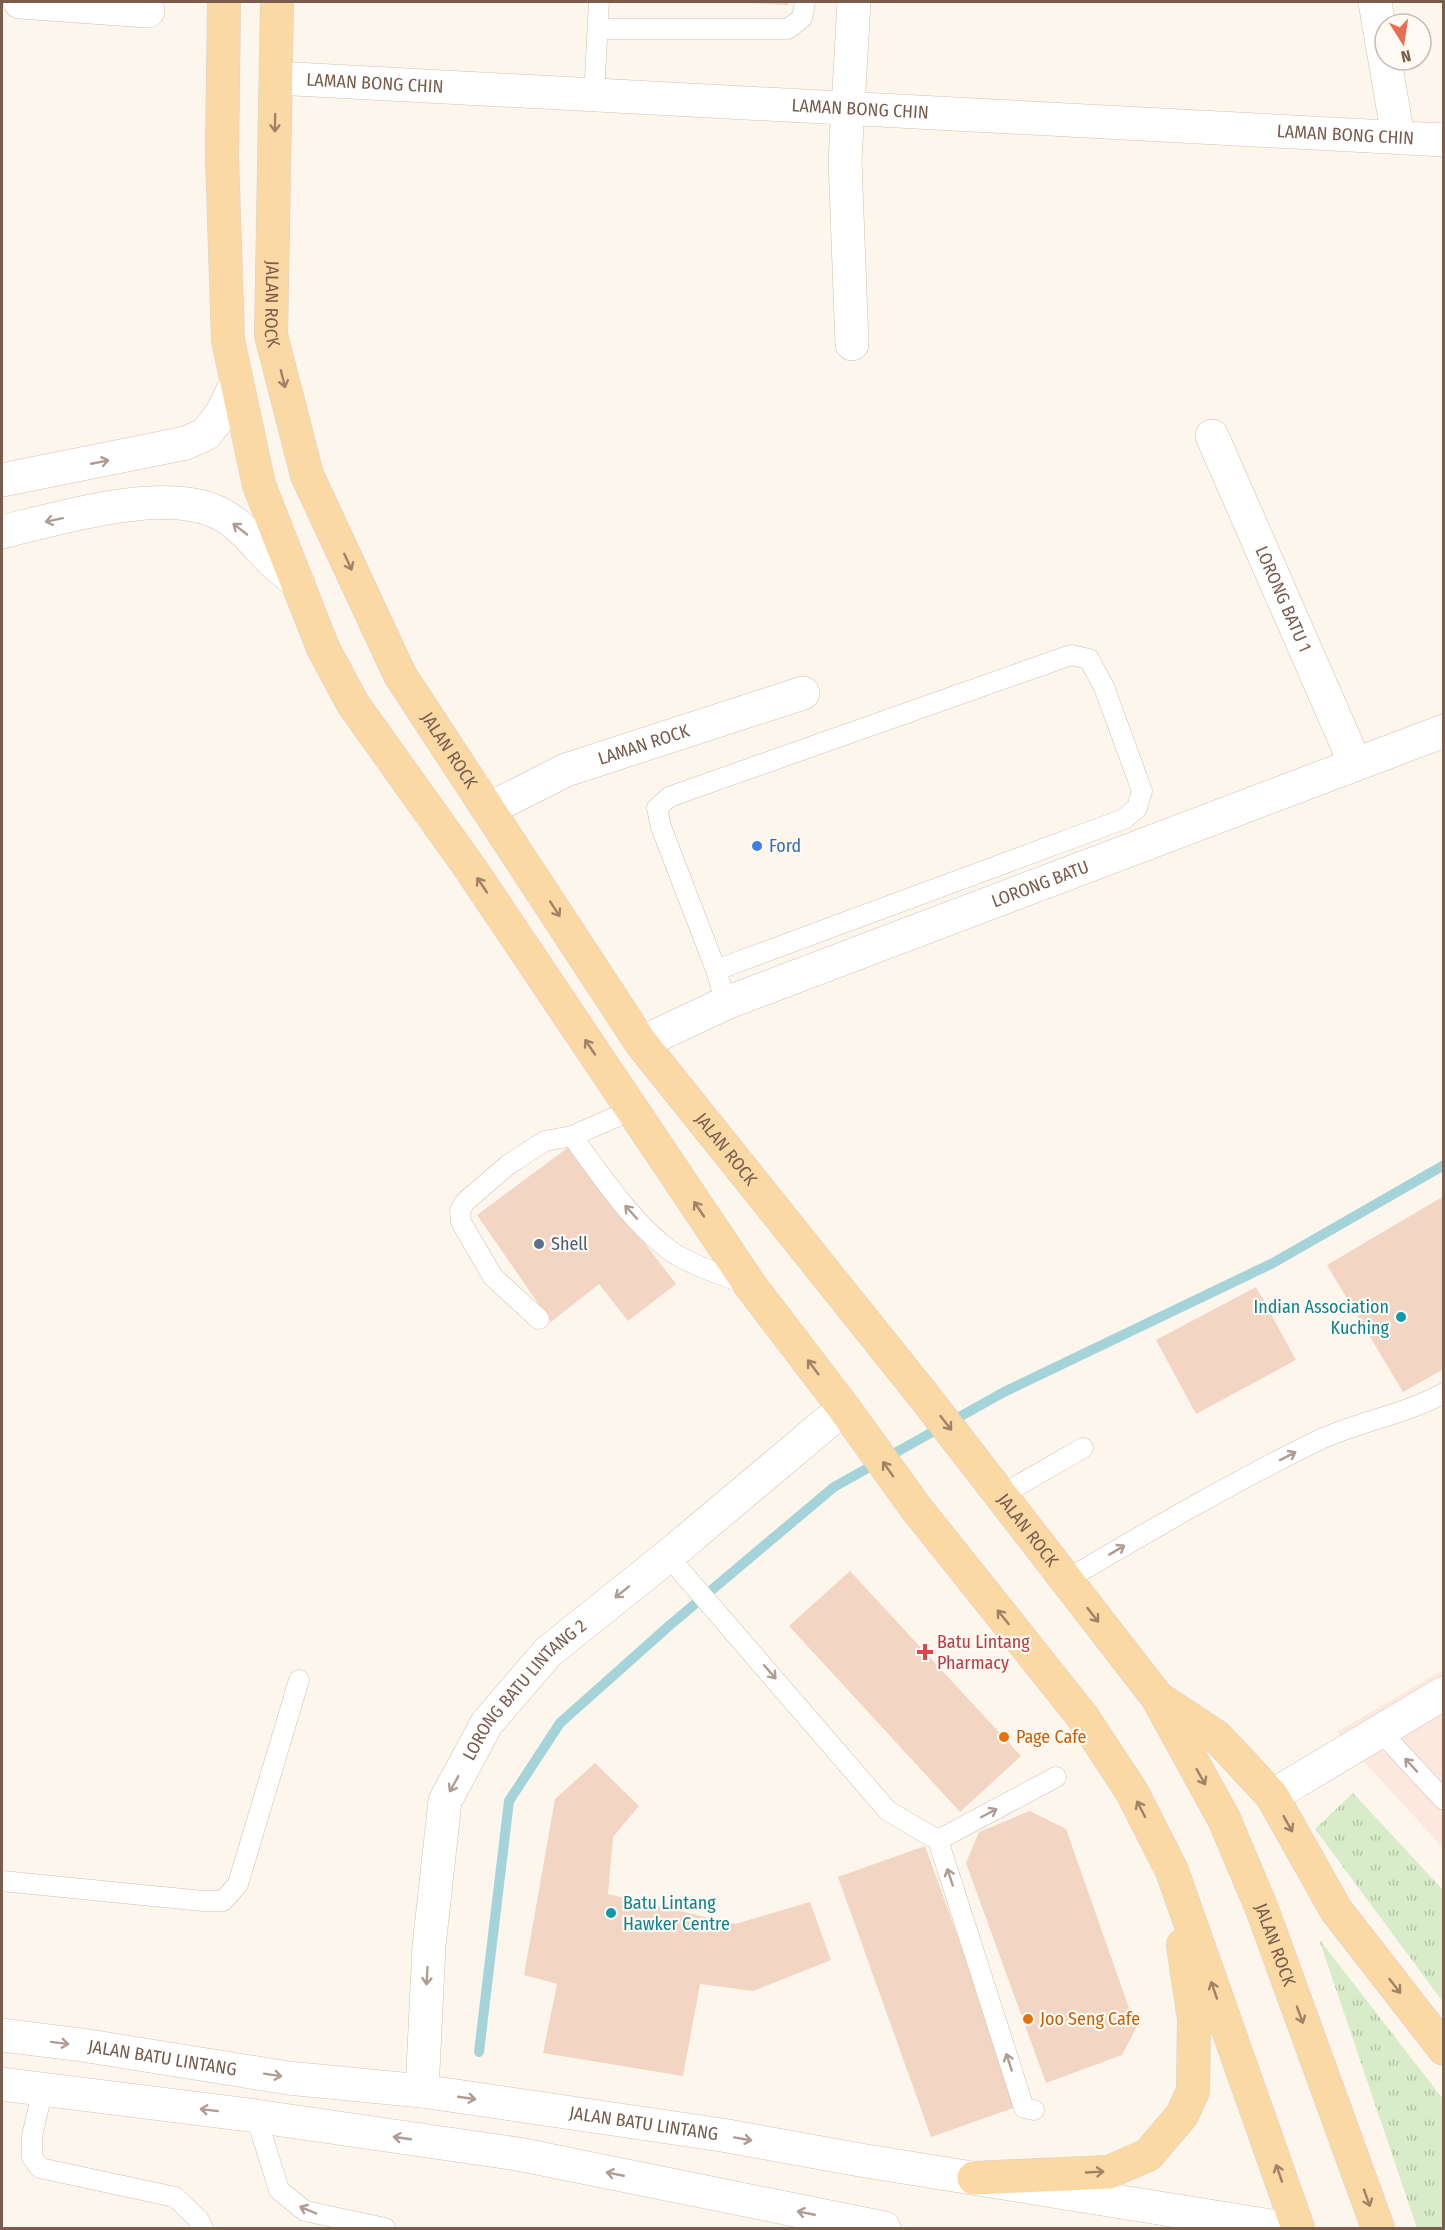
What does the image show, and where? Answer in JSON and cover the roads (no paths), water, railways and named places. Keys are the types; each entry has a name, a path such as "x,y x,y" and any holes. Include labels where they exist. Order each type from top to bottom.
{"main road":[{"path":"225,2 222,157 228,339 259,485 324,648 353,704 470,868 750,1286 852,1419 916,1508 1082,1716 1132,1792 1172,1871 1298,2229"},
{"name":"JALAN ROCK","path":"277,2 271,335 307,475 399,675 641,1042 968,1452 1157,1697 1224,1819 1262,1909 1378,2229"},
{"path":"1157,1697 1217,1737 1272,1796 1336,1910 1443,2049"},
{"path":"974,2178 1109,2172 1148,2155 1182,2115 1193,2091 1194,2019 1172,1871"}],"street":[{"path":"20,2 148,11"},
{"path":"852,344 845,160 854,2"},
{"path":"1375,2 1398,137"},
{"name":"LAMAN BONG CHIN","path":"276,78 1443,140"},
{"path":"2,480 186,443 206,434 222,413 237,382"},
{"name":"LORONG BATU 1","path":"1212,436 1356,763"},
{"path":"2,532 132,503 180,502 220,513 248,535 272,561 298,583"},
{"name":"LAMAN ROCK","path":"489,809 566,770 803,693"},
{"name":"LORONG BATU","path":"641,1042 726,1002 1443,731"},
{"name":"LORONG BATU LINTANG 2","path":"422,2091 429,1946 445,1801 487,1723 548,1652 677,1567 852,1419"},
{"path":"1272,1796 1443,1693"},
{"name":"JALAN BATU LINTANG","path":"2,2035 82,2045 288,2078 422,2091 722,2135 1283,2229"},
{"path":"2,2084 256,2116 518,2154 884,2229"}],"lane":[{"path":"594,95 598,2"},
{"path":"598,29 788,29 802,18 805,2"},
{"path":"716,970 1124,819 1137,808 1142,791 1104,687 1089,659 1071,655 669,797 657,808 661,827 726,1002"},
{"path":"539,1319 493,1277 461,1222 460,1210 465,1202 509,1164 545,1141 572,1136 632,1110"},
{"path":"572,1136 631,1213 668,1248 695,1265 750,1286"},
{"path":"1066,1580 1198,1503 1320,1440 1349,1427 1424,1404 1443,1393"},
{"path":"1001,1495 1083,1448"},
{"path":"677,1567 888,1811 938,1840 1024,2108 1034,2110"},
{"path":"2,1881 203,1901 223,1901 238,1884 299,1680"},
{"path":"1379,1730 1443,1800"},
{"path":"938,1840 1056,1777"},
{"path":"43,2089 32,2136 32,2157 39,2168 175,2197 199,2220 203,2229"},
{"path":"256,2116 279,2190 305,2211 385,2229"}],"waterway":[{"path":"479,2052 509,1801 560,1723 670,1625 834,1487 1004,1392 1273,1263 1444,1165"}],"place":[{"name":"Ford","path":"757,846"},
{"name":"Shell","path":"539,1244"},
{"name":"Indian Association Kuching","path":"1401,1317"},
{"name":"Batu Lintang Pharmacy","path":"925,1652"},
{"name":"Page Cafe","path":"1004,1737"},
{"name":"Batu Lintang Hawker Centre","path":"611,1913"},
{"name":"Joo Seng Cafe","path":"1028,2019"}]}
